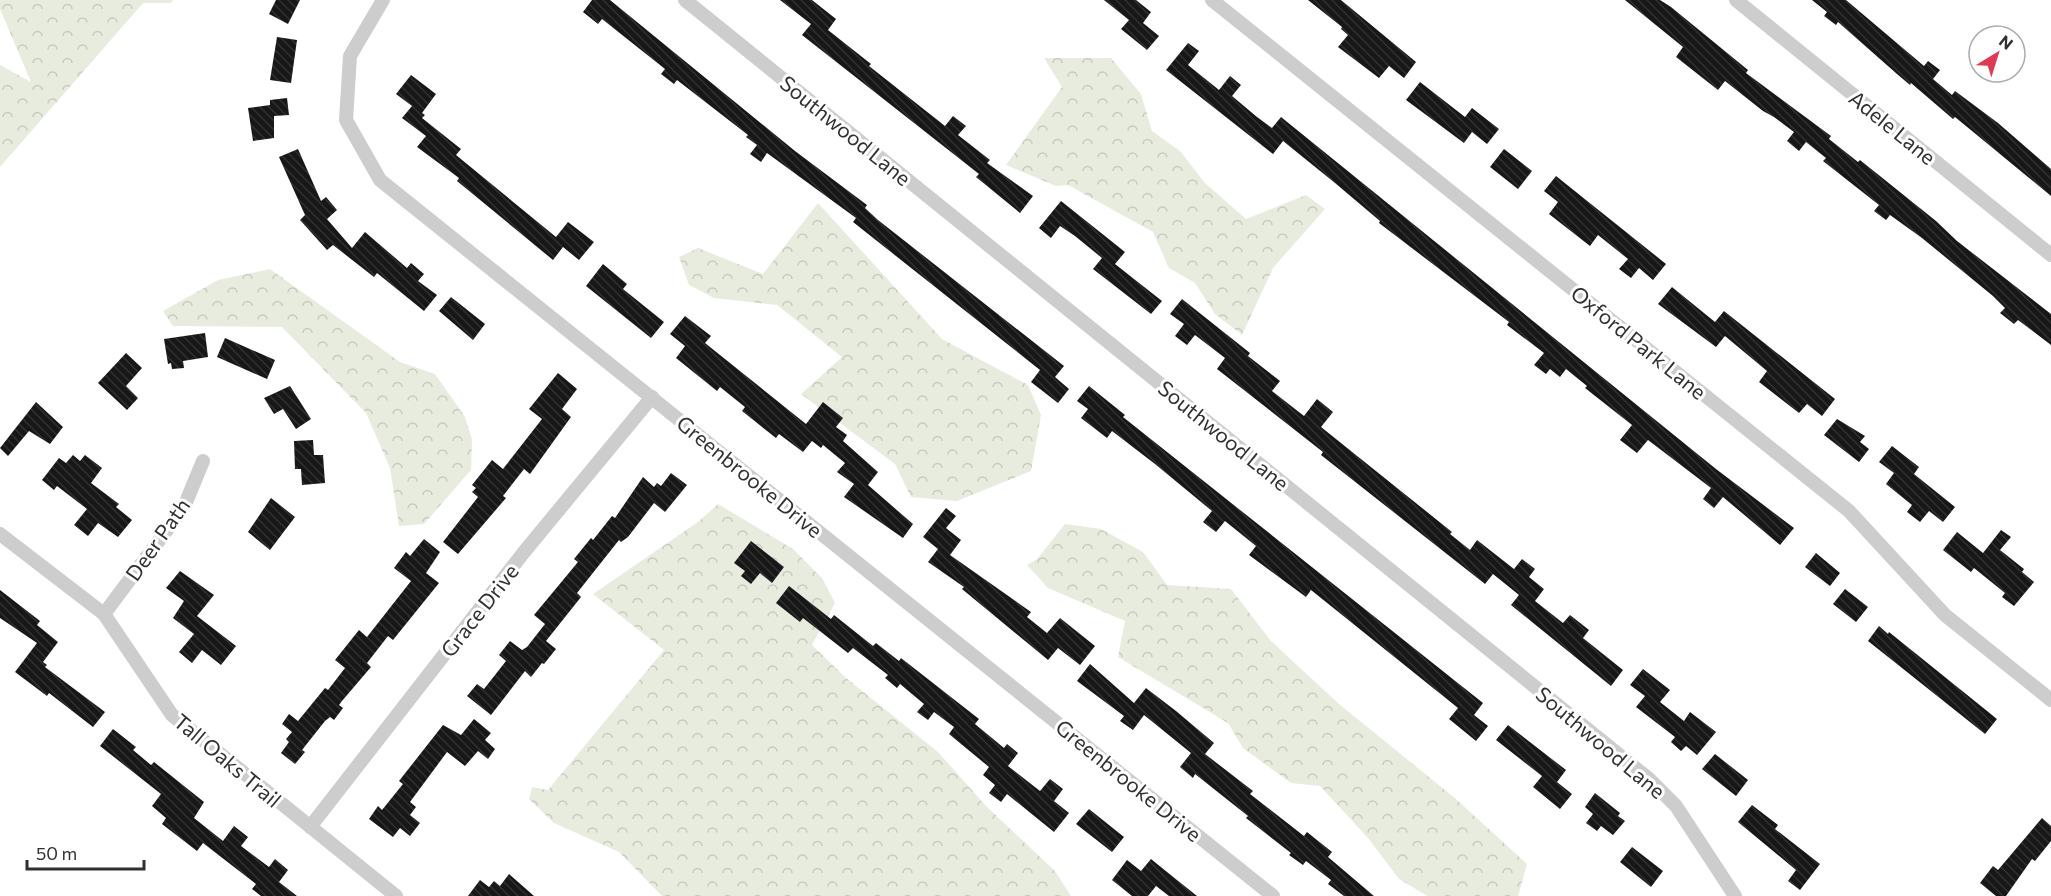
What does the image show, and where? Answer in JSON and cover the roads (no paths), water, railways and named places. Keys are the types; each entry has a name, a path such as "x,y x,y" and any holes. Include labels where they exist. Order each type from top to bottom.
{"street":[{"name":"Greenbrooke Drive","path":"383,0 350,56 346,120 380,180 1273,896"},
{"name":"Southwood Lane","path":"685,0 1649,779 1676,806 1735,896"},
{"name":"Oxford Park Lane","path":"1212,0 1849,511 1944,615 2051,700"},
{"name":"Adele Lane","path":"1736,0 2051,255"},
{"name":"Grace Drive","path":"310,827 524,552 652,397"},
{"name":"Deer Path","path":"104,614 184,507 202,460"},
{"name":"Tall Oaks Trail","path":"0,534 104,614 172,715 396,896"}]}
